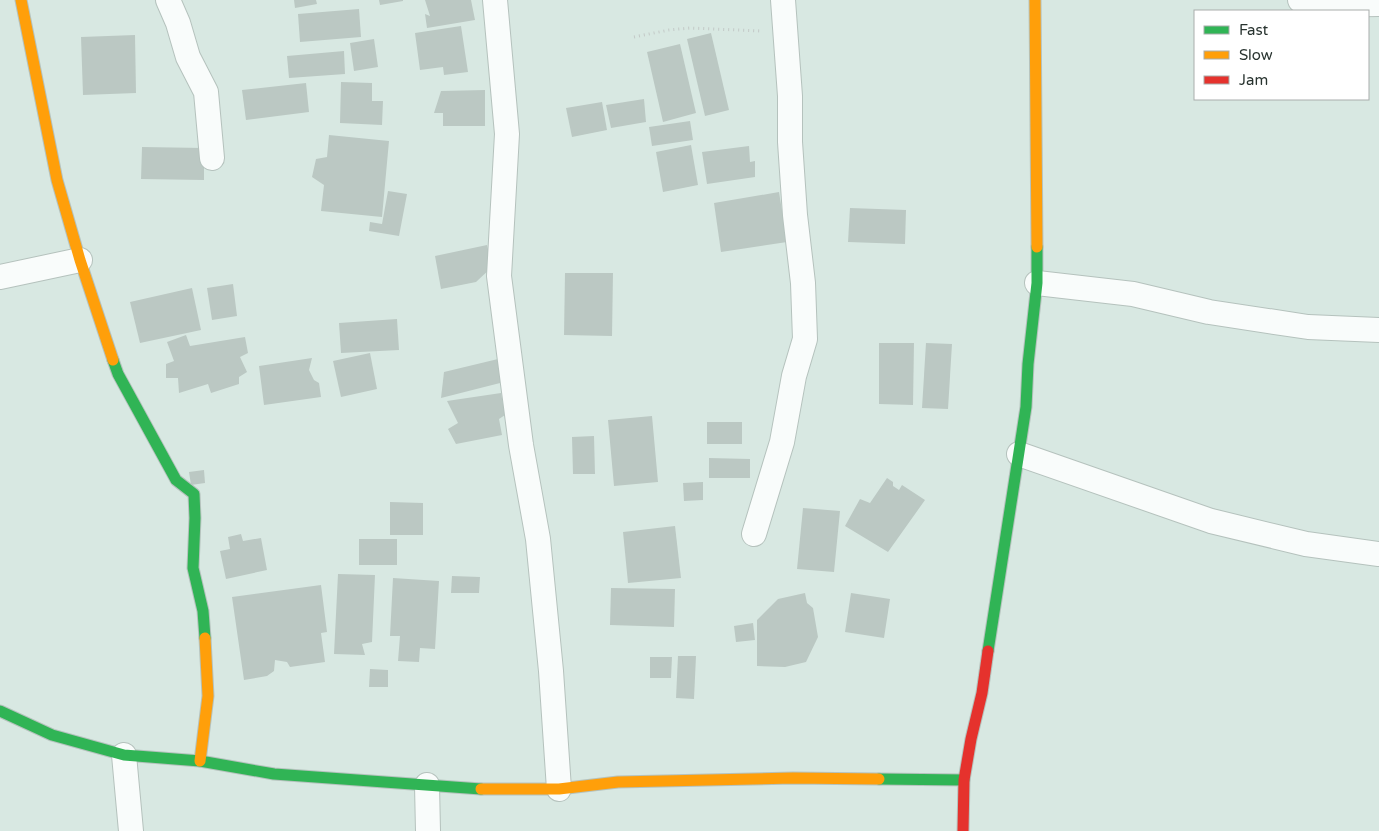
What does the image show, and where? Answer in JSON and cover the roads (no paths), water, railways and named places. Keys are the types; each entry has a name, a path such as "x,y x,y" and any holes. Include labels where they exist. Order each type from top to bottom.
{"street":[{"path":"21,0 57,180 80,260 118,374 176,480 194,494 193,568 204,611 208,696 200,761"},
{"path":"168,0 188,57 206,92 212,158"},
{"path":"495,0 507,134 499,276 521,445 538,539 551,671 559,789"},
{"path":"754,534 782,442 794,376 805,339 803,283 795,215 790,142 790,96 783,0"},
{"path":"963,831 964,780 982,692 1026,407 1028,364 1037,283 1035,0"},
{"path":"1300,0 1318,5 1379,4"},
{"path":"0,277 80,260"},
{"path":"1037,283 1133,294 1209,312 1308,327 1379,330"},
{"path":"1019,454 1211,521 1306,544 1379,554"},
{"path":"0,712 52,735 124,755 200,761 274,774 494,790 559,789 638,781 793,778 964,780"},
{"path":"124,755 131,831"},
{"path":"427,785 428,831"}]}
